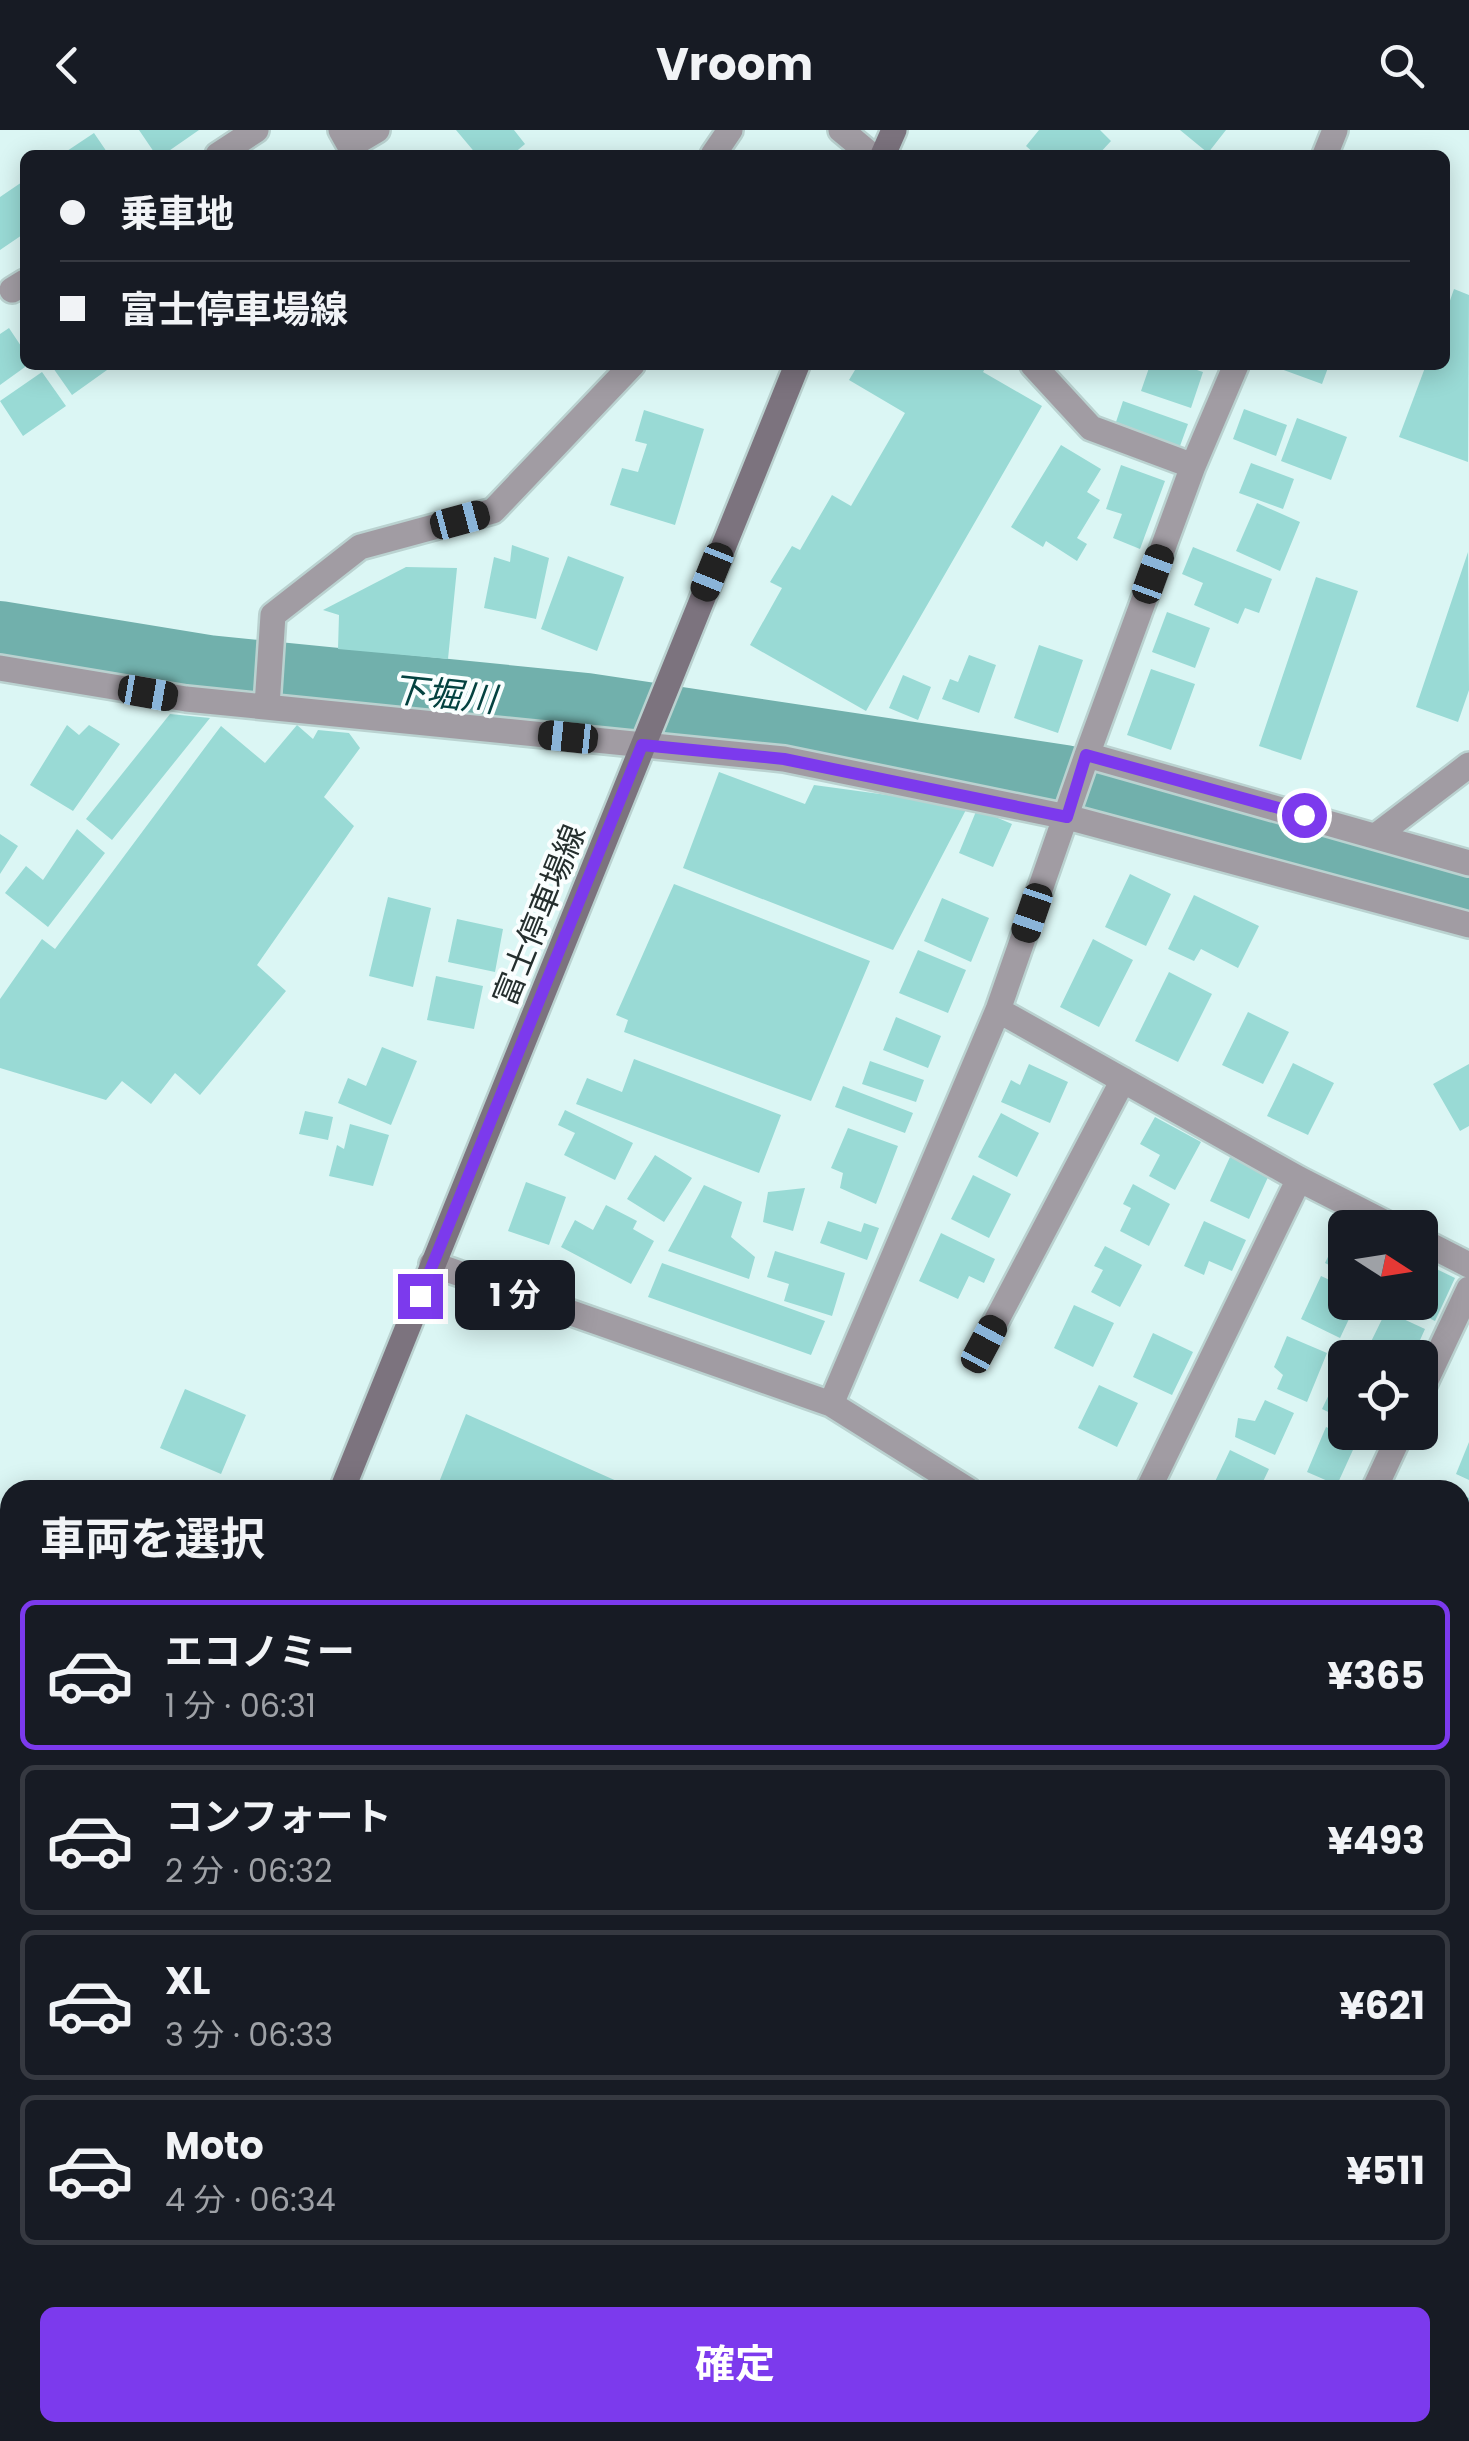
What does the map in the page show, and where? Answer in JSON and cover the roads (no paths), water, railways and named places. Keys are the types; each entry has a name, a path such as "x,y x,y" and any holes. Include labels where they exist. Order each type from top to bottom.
{"main road":[{"name":"富士停車場線","path":"346,1480 795,370"}],"street":[{"path":"226,150 256,130"},
{"path":"341,130 350,146 377,130"},
{"path":"841,130 864,150"},
{"path":"268,704 273,615 360,547 492,511 627,370"},
{"path":"1037,370 1091,428 1193,466"},
{"path":"831,1404 998,1010 1086,755 1193,466 1234,370"},
{"path":"0,668 186,699 268,704 784,759 1067,817 1469,925"},
{"path":"1086,755 1469,864"},
{"path":"1376,836 1469,764"},
{"path":"998,1010 1359,1210"},
{"path":"984,1344 1123,1080"},
{"path":"1153,1480 1298,1179"},
{"path":"1438,1249 1469,1265"},
{"path":"432,1264 831,1404 952,1480"},
{"path":"1438,1355 1469,1290"},
{"path":"1379,1480 1393,1450"}],"waterway":[{"name":"下堀川","path":"0,636 208,670 587,708 1065,780 1469,898"}]}
